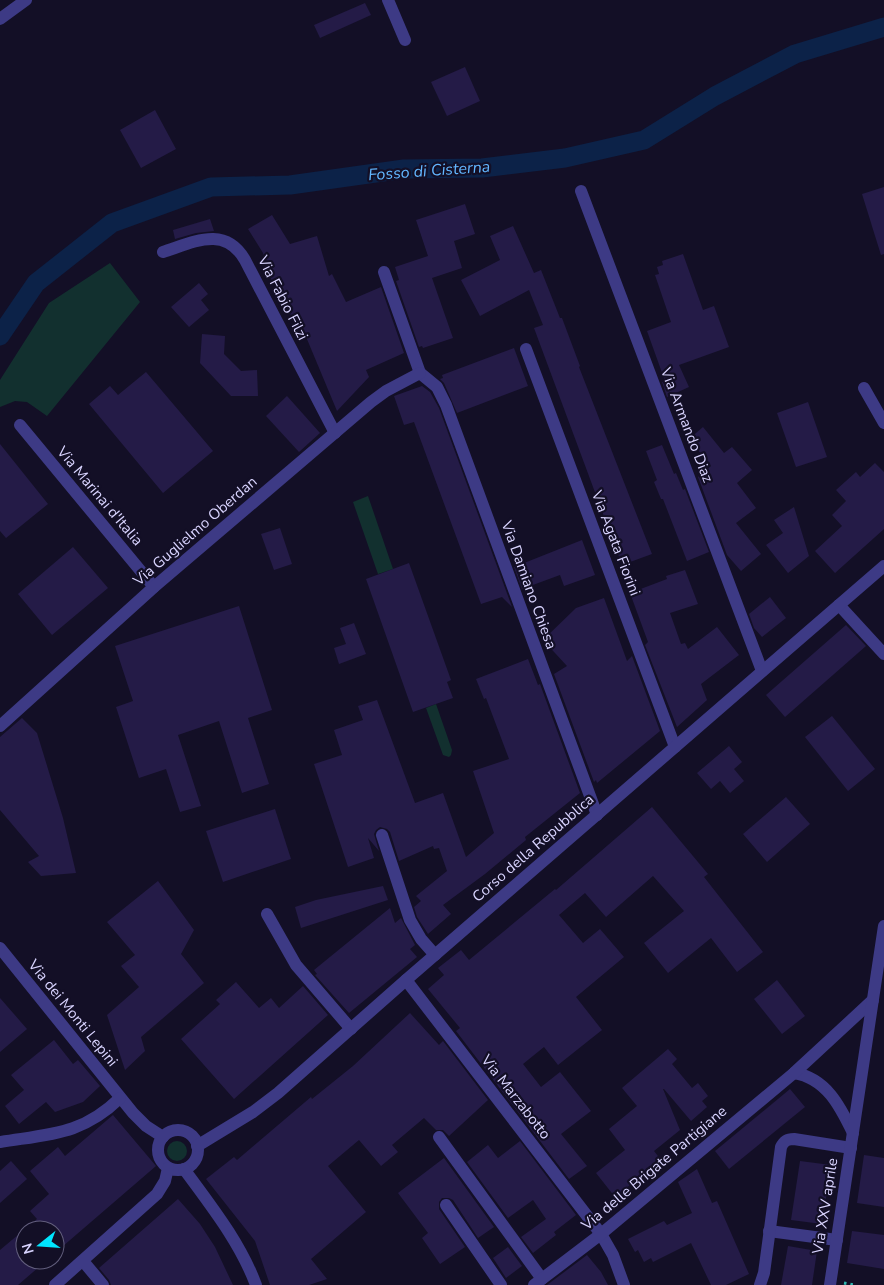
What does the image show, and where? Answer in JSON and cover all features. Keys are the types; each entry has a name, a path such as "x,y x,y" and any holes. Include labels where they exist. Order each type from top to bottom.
{"street":[{"path":"0,19 26,0"},
{"path":"388,0 405,40"},
{"name":"Via Armando Diaz","path":"581,191 762,671"},
{"name":"Via Fabio Filzi","path":"163,252 199,241 213,239 226,241 236,247 245,260 334,433"},
{"path":"384,272 420,373"},
{"name":"Via Agata Fiorini","path":"526,349 675,747"},
{"name":"Via Guglielmo Oberdan","path":"0,726 154,587 334,433 386,390 420,373"},
{"name":"Via Damiano Chiesa","path":"420,373 437,387 446,405 597,815"},
{"path":"864,388 884,423"},
{"name":"Via Marinai d'Italia","path":"20,425 154,587"},
{"name":"Corso della Repubblica","path":"197,1146 241,1120 265,1103 884,566"},
{"path":"839,605 884,654"},
{"path":"382,835 410,920 421,939 435,955"},
{"path":"267,914 296,965 350,1029"},
{"name":"Via XXV aprile","path":"830,1285 884,926"},
{"name":"Via dei Monti Lepini","path":"0,948 54,1013 120,1098 139,1120 163,1137"},
{"name":"Via Marzabotto","path":"406,980 601,1234 613,1255 624,1285"},
{"name":"Via delle Brigate Partigiane","path":"538,1282 601,1234 794,1073 873,1000"},
{"path":"794,1073 810,1077 824,1087 840,1107 853,1133"},
{"path":"0,1142 76,1128 96,1118 120,1098"},
{"path":"180,1130 191,1136 197,1146 196,1158 184,1169 174,1170 168,1168 160,1160 158,1154 159,1142 163,1137 167,1133 180,1130"},
{"path":"438,1137 538,1282"},
{"path":"760,1285 764,1273 783,1143 785,1140 794,1139 850,1148"},
{"path":"55,1285 157,1194 165,1181 168,1168"},
{"path":"184,1169 230,1233 246,1260 256,1285"},
{"path":"446,1205 501,1285"},
{"path":"769,1231 837,1240"},
{"path":"83,1261 103,1285"}],"green space":[{"path":"110,263 140,302 47,416 27,402 15,401 0,407 0,380 49,303"},
{"path":"368,496 393,569 378,574 353,502"},
{"path":"436,704 452,750 449,757 443,755 426,708"},
{"path":"177,1141 184,1144 187,1151 184,1158 177,1161 170,1158 167,1151 170,1144"}],"building":[{"path":"365,3 371,15 320,38 314,25"},
{"path":"465,67 480,101 447,116 431,82"},
{"path":"155,110 176,149 141,168 120,130"},
{"path":"884,187 884,254 881,255 862,194"},
{"path":"465,204 475,234 454,241 462,268 432,278 453,338 423,348 422,346 419,347 396,281 399,280 395,267 428,256 416,220"},
{"path":"272,215 290,244 317,236 329,276 332,274 346,302 381,287 404,353 366,370 369,377 337,411 299,320 294,322 276,284 273,285 263,253 248,229"},
{"path":"210,219 214,231 196,233 175,239 173,230"},
{"path":"513,226 534,273 541,270 560,318 562,318 579,367 652,554 622,565 534,328 543,325 529,290 480,316 461,280 500,260 490,236"},
{"path":"683,254 703,310 714,306 729,347 679,365 689,387 667,397 662,382 665,381 647,331 671,322 655,275 659,274 657,267 663,265 662,261"},
{"path":"199,283 208,294 201,300 209,310 189,327 171,307"},
{"path":"202,334 225,336 224,354 241,371 257,370 258,396 231,396 200,363"},
{"path":"514,348 528,386 457,413 444,383 440,379 443,378 442,375"},
{"path":"146,372 213,451 163,493 89,404 110,386 118,395"},
{"path":"422,386 430,392 439,408 512,607 502,597 481,604 414,422 404,425 394,396"},
{"path":"287,396 320,433 299,452 266,416"},
{"path":"808,402 827,457 796,467 777,413"},
{"path":"703,427 724,453 732,447 752,470 737,483 756,508 736,523 761,554 741,571 727,555 698,477 711,466 689,439"},
{"path":"0,444 48,504 6,538 0,531"},
{"path":"662,445 674,474 676,473 683,490 685,489 709,552 687,561 663,499 661,499 654,482 657,480 646,451"},
{"path":"875,463 884,472 884,529 835,573 815,551 842,526 832,515 846,501 836,490 856,472 860,477"},
{"path":"794,507 809,556 788,573 766,545 783,533 774,520"},
{"path":"280,528 292,564 274,570 261,534"},
{"path":"582,540 595,575 564,586 560,575 522,589 514,567"},
{"path":"73,547 108,588 52,635 18,594"},
{"path":"409,563 451,680 447,682 453,698 413,712 366,579"},
{"path":"685,570 698,604 670,613 681,644 685,643 688,649 717,627 739,655 701,684 707,700 677,727 645,645 648,642 630,593 667,579 666,576"},
{"path":"770,597 786,618 762,637 754,628 749,614"},
{"path":"604,598 627,661 632,656 660,731 597,783 596,780 594,782 554,674 567,666 543,640 576,608"},
{"path":"239,606 272,710 248,718 269,784 242,793 219,721 178,735 201,806 180,812 166,769 139,778 116,707 133,701 115,646"},
{"path":"354,623 366,654 339,664 334,648 346,644 340,628"},
{"path":"846,625 866,646 785,717 766,695"},
{"path":"528,659 538,685 540,684 580,793 525,837 526,840 485,874 443,905 451,914 428,934 417,917 414,907 421,901 416,896 447,871 439,848 434,849 433,846 399,861 390,832 380,827 374,834 379,851 368,838 374,858 348,867 314,764 342,755 334,730 363,720 358,706 377,700 415,803 443,793 466,857 494,833 473,771 509,759 486,698 484,699 476,679"},
{"path":"832,716 875,769 848,791 805,737"},
{"path":"22,718 37,733 63,818 76,873 41,876 28,862 39,856 0,810 0,737"},
{"path":"729,746 742,762 734,769 744,781 730,793 720,781 711,789 697,773"},
{"path":"786,797 810,824 767,862 743,834"},
{"path":"652,807 708,874 704,877 763,952 737,972 711,938 668,973 644,943 684,911 653,876 606,917 585,893 559,915 583,943 600,929 624,957 576,997 602,1030 558,1065 544,1047 523,1064 541,1087 560,1072 591,1111 561,1134 587,1166 569,1179 456,1031 460,1028 428,989 444,975 438,968 461,950 469,960 556,890"},
{"path":"275,809 291,859 223,882 206,831"},
{"path":"158,881 194,930 181,954 204,983 141,1037 145,1051 125,1070 107,1015 139,987 121,966 135,955 107,922"},
{"path":"383,886 388,900 301,928 295,907 316,900"},
{"path":"390,908 395,923 401,918 415,945 410,949 417,957 349,1013 315,975 317,974 314,970"},
{"path":"777,980 805,1016 782,1034 754,999"},
{"path":"236,982 259,1008 271,998 279,1008 303,986 328,1015 234,1099 181,1039 220,1004 216,1000"},
{"path":"0,998 27,1029 0,1052"},
{"path":"410,1013 439,1045 443,1041 488,1100 449,1136 443,1130 436,1130 424,1118 392,1145 398,1152 381,1166 359,1140 328,1166 366,1212 311,1259 327,1279 309,1285 270,1285 255,1241 206,1179 234,1157 237,1160 311,1097 312,1099 353,1066"},
{"path":"54,1040 73,1064 78,1060 100,1086 83,1102 55,1112 46,1102 19,1124 5,1106 24,1090 11,1075"},
{"path":"668,1049 677,1059 672,1064 692,1088 698,1083 708,1096 702,1101 707,1107 691,1121 663,1089 680,1130 654,1151 661,1160 615,1197 596,1173 625,1150 609,1129 637,1106 622,1088"},
{"path":"790,1089 805,1107 729,1169 715,1151"},
{"path":"113,1115 156,1166 65,1244 65,1220 36,1220 37,1219 30,1211 49,1194 30,1171 58,1147 65,1156"},
{"path":"520,1141 576,1215 554,1232 556,1235 533,1253 521,1237 546,1219 533,1200 508,1218 467,1162 488,1145 498,1158"},
{"path":"864,1155 884,1158 884,1207 857,1203"},
{"path":"444,1158 494,1227 478,1238 453,1200 442,1198 439,1202 439,1209 465,1247 440,1264 422,1238 428,1233 398,1193"},
{"path":"11,1161 27,1179 0,1203 0,1171"},
{"path":"800,1161 831,1165 822,1224 791,1220"},
{"path":"697,1169 712,1203 717,1201 749,1274 726,1285 711,1285 691,1243 653,1262 651,1258 644,1262 638,1250 635,1252 628,1239 664,1221 667,1225 692,1213 678,1182"},
{"path":"178,1199 200,1224 215,1247 233,1285 111,1285 99,1268"},
{"path":"852,1231 884,1235 884,1269 847,1263"},
{"path":"15,1237 15,1270 35,1270 18,1285 0,1285 0,1250"},
{"path":"788,1246 817,1251 812,1285 781,1285"},
{"path":"508,1247 522,1266 506,1278 493,1258"},
{"path":"587,1255 601,1272 608,1285 547,1285"}],"waterway":[{"name":"Fosso di Cisterna","path":"0,336 36,283 112,223 211,187 290,185 404,169 482,168 565,158 644,140 715,96 795,54 884,27"}]}
